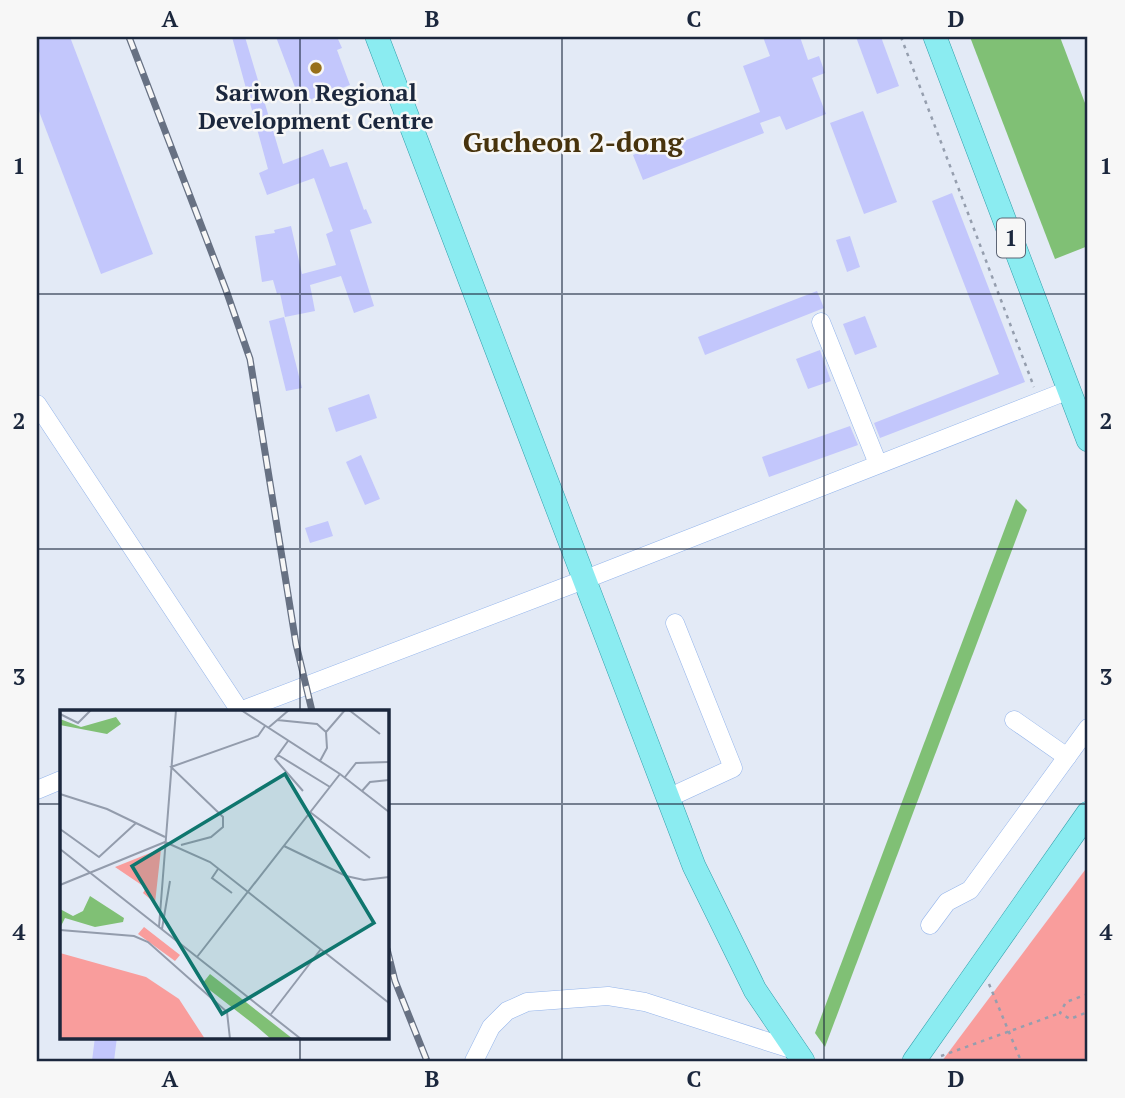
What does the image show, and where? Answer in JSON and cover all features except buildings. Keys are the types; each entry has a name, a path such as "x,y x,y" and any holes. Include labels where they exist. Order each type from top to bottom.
{"main road":[{"path":"377,37 694,866 755,990 798,1055"},
{"name":"1","path":"935,37 1088,440"},
{"path":"926,1059 1088,813"}],"street":[{"path":"821,322 878,464"},
{"path":"243,710 1069,390"},
{"path":"37,404 239,710"},
{"path":"668,798 733,768 675,623"},
{"path":"1014,720 1067,757"},
{"path":"930,925 947,902 970,890 1088,728"},
{"path":"37,790 60,780"},
{"path":"474,1061 491,1027 507,1011 527,1002 608,996 645,1002 798,1055"}],"path":[{"path":"901,37 1039,401"},
{"path":"989,984 1021,1061"},
{"path":"926,1059 1060,1013 1066,1002 1088,994"},
{"path":"1060,1013 1070,1019 1088,1012"}],"shaded area":[{"path":"970,37 1060,37 1088,111 1088,246 1055,259"},
{"path":"1016,499 1027,510 825,1047 815,1033"},
{"path":"1088,866 1088,1061 942,1061"}],"railway":[{"path":"129,37 250,359 296,644 312,710"},
{"path":"388,953 395,981 427,1061"}],"place":[{"name":"Sariwon Regional Development Centre","path":"316,68"}],"district":[{"name":"Gucheon 2-dong","path":"573,142"}]}
